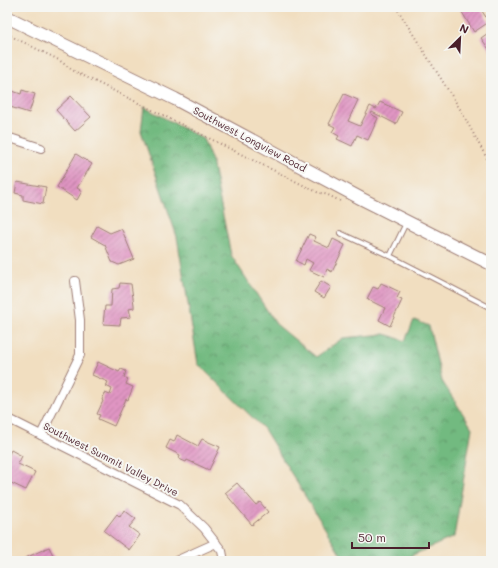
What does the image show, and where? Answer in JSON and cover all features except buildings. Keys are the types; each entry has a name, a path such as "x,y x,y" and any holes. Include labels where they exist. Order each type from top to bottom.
{"street":[{"name":"Southwest Longview Road","path":"7,17 175,99 362,199 491,264"},
{"path":"7,137 41,148"},
{"path":"41,435 80,355 80,320 75,281"},
{"name":"Southwest Summit Valley Drive","path":"7,418 180,505 204,528 216,543 222,551 224,561"},
{"path":"176,561 216,543"}],"lane":[{"path":"390,256 407,221"},
{"path":"340,234 390,256 491,308"}],"path":[{"path":"396,7 460,109 491,166"},
{"path":"7,34 59,60 72,70 310,189 328,195 341,202"}],"green space":[{"path":"144,107 203,139 212,161 231,255 276,324 316,357 343,338 385,334 405,341 414,320 429,326 442,381 472,428 454,537 399,561 345,561 264,429 198,364 177,237 141,131"}]}
